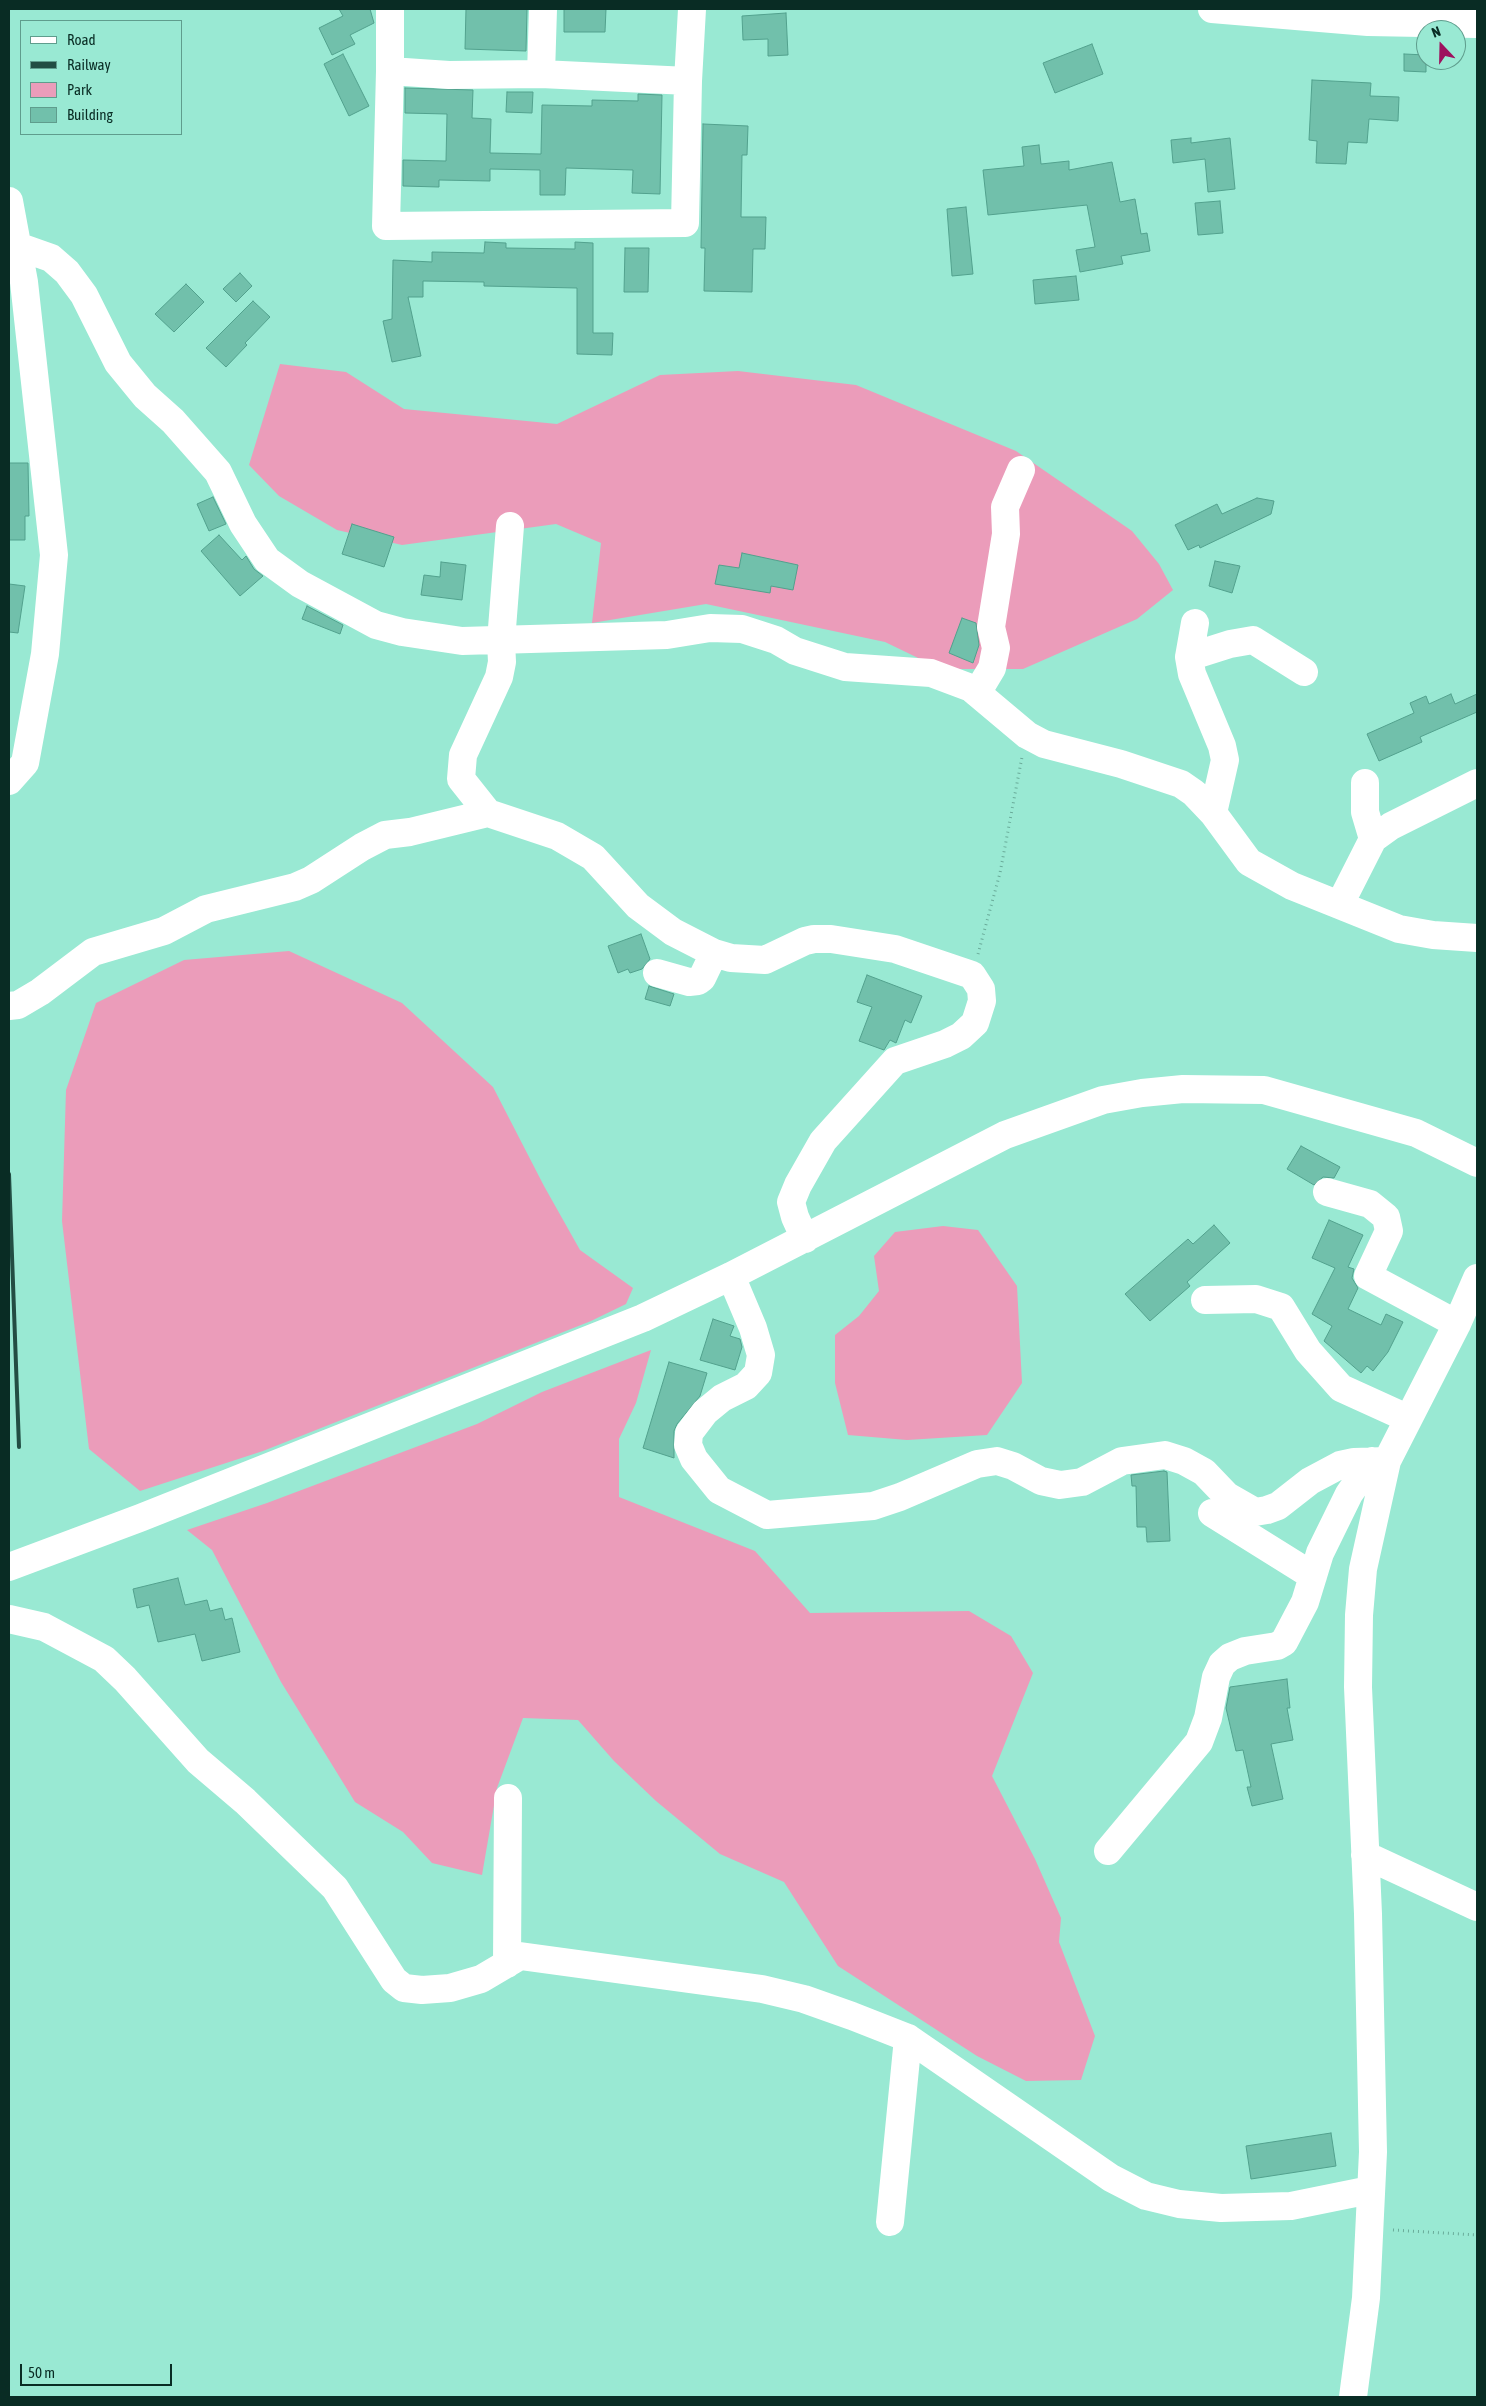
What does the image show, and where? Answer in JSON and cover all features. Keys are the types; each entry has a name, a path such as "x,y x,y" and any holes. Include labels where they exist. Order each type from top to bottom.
{"street":[{"path":"390,9 386,226 685,223 688,81 692,9"},
{"path":"541,74 543,9"},
{"path":"1212,9 1368,22 1407,16 1477,24"},
{"path":"390,71 448,75 541,74 688,81"},
{"path":"9,201 24,282 54,555 45,654 25,763 9,781"},
{"path":"17,246 51,258 67,272 84,295 118,363 145,396 173,421 218,472 244,524 267,560 300,584 376,624 402,632 462,641 667,635 710,628 742,628 776,640 795,651 845,667 932,673 971,688 1027,735 1044,744 1121,764 1181,784 1213,813 1249,862 1292,886 1399,929 1433,935 1477,938"},
{"path":"977,693 992,668 996,648 991,627 1006,534 1005,507 1021,470"},
{"path":"510,526 501,641 502,662 499,677 463,756 460,779 488,813 557,836 593,857 638,906 673,932 714,953 731,958 765,960 805,941 831,939 895,949 972,976 981,989 982,1001 975,1023 961,1036 895,1061 823,1141 798,1185 792,1202 795,1217 805,1239"},
{"path":"1195,623 1189,657 1192,674 1222,746 1225,760 1213,813"},
{"path":"1189,657 1230,644 1253,640 1304,672"},
{"path":"1365,783 1365,812 1373,838"},
{"path":"1340,904 1373,838 1390,826 1477,783"},
{"path":"9,1006 18,1005 40,992 94,952 164,931 206,909 295,887 311,880 362,847 385,835 410,832 488,813"},
{"path":"657,973 689,982 698,981 702,978 714,953"},
{"path":"9,1567 140,1518 616,1328 731,1276 1005,1135 1103,1100 1142,1093 1184,1089 1264,1090 1416,1133 1477,1163"},
{"path":"1326,1192 1370,1204 1386,1217 1389,1231 1368,1276 1457,1324"},
{"path":"731,1276 753,1328 761,1355 758,1374 746,1386 722,1398 705,1412 689,1433 688,1445 699,1465 719,1490 767,1514 873,1506 900,1497 977,1464 997,1460 1041,1481 1060,1485 1082,1482 1122,1461 1166,1456 1184,1461 1204,1472 1227,1496 1254,1512 1278,1506 1310,1481 1340,1466 1354,1462 1380,1461"},
{"path":"1108,1851 1199,1742 1208,1718 1216,1677 1222,1664 1230,1657 1245,1651 1277,1646 1284,1642 1305,1602 1320,1552 1348,1494 1380,1461 1408,1418 1457,1324 1477,1278"},
{"path":"1205,1300 1256,1299 1281,1307 1308,1351 1341,1388 1408,1418"},
{"path":"1353,2397 1366,2298 1373,2152 1365,1855 1358,1687 1358,1615 1363,1569 1380,1461"},
{"path":"1212,1513 1313,1576"},
{"path":"9,1619 44,1627 60,1638 104,1659 198,1761 245,1801 334,1888 394,1980 404,1988 422,1990 450,1988 481,1978 520,1956 762,1989 852,2016 908,2038 1111,2178 1146,2196 1179,2204 1221,2208 1291,2206 1370,2190"},
{"path":"506,1964 508,1798"},
{"path":"1365,1855 1477,1907"},
{"path":"890,2222 908,2038"}],"path":[{"path":"972,976 1000,873 1027,735"},
{"path":"1368,2228 1477,2235"}],"green space":[{"path":"280,364 346,372 404,409 557,424 660,375 738,371 856,385 1016,451 1132,531 1159,564 1173,590 1137,619 1023,669 941,669 885,642 706,604 592,623 601,543 556,524 402,545 337,530 279,496 249,465"},
{"path":"289,951 402,1003 493,1087 544,1186 580,1250 633,1288 626,1304 591,1321 263,1451 140,1491 89,1449 62,1221 66,1090 96,1003 184,960"},
{"path":"943,1226 978,1230 1017,1286 1022,1383 987,1435 907,1440 848,1435 835,1383 835,1335 859,1316 879,1291 874,1256 895,1232"},
{"path":"651,1350 636,1403 619,1439 619,1497 755,1551 810,1613 969,1611 1011,1636 1033,1673 992,1776 1035,1859 1061,1918 1059,1942 1095,2036 1081,2080 1026,2081 977,2056 838,1966 784,1882 720,1854 656,1801 614,1761 578,1720 523,1718 497,1788 482,1875 432,1863 403,1832 355,1802 281,1682 212,1550 187,1530 267,1503 477,1424 542,1392"}],"building":[{"path":"339,9 370,9 374,23 350,35 355,44 332,55 319,28 343,16"},
{"path":"466,9 527,9 526,51 465,49"},
{"path":"564,9 606,9 605,32 564,32"},
{"path":"786,13 788,55 768,56 768,39 743,40 742,16"},
{"path":"1092,44 1103,74 1055,93 1043,63"},
{"path":"343,54 369,106 349,116 324,64"},
{"path":"1404,54 1416,55 1416,70 1426,70 1426,72 1404,71"},
{"path":"1312,80 1371,83 1370,96 1399,97 1398,121 1369,119 1367,143 1348,142 1346,164 1316,163 1317,141 1309,140"},
{"path":"405,88 473,90 472,118 491,119 490,153 541,154 542,105 592,106 592,100 638,101 638,94 662,95 660,194 632,193 633,170 566,168 565,195 540,195 540,170 490,169 490,181 439,180 439,187 403,186 403,160 446,161 447,114 405,113"},
{"path":"507,92 533,92 532,113 506,112"},
{"path":"703,124 748,126 747,155 742,155 741,217 766,217 765,249 753,249 752,292 704,291 705,248 701,248"},
{"path":"1191,138 1191,143 1230,138 1235,189 1208,192 1205,159 1173,163 1171,140"},
{"path":"1039,145 1041,164 1069,161 1069,170 1112,162 1120,202 1135,199 1141,234 1147,233 1150,251 1121,256 1123,264 1080,272 1076,250 1095,247 1087,205 988,215 983,170 1024,166 1022,147"},
{"path":"1220,201 1223,233 1198,235 1195,203"},
{"path":"966,207 973,274 952,276 947,209"},
{"path":"485,242 506,243 506,248 575,249 575,242 593,243 593,333 613,333 612,355 577,354 577,288 484,286 484,282 423,281 423,297 408,297 421,356 392,362 383,321 392,319 393,260 432,262 432,252 484,253"},
{"path":"625,248 649,248 648,292 624,292"},
{"path":"240,273 252,286 236,302 223,289"},
{"path":"1076,276 1079,300 1035,304 1033,280"},
{"path":"186,284 204,302 174,332 155,314"},
{"path":"253,301 270,317 245,343 247,345 226,367 206,348"},
{"path":"9,463 28,463 29,516 25,516 25,540 9,540"},
{"path":"213,497 226,524 209,531 197,504"},
{"path":"1257,498 1274,501 1271,514 1200,548 1199,545 1188,550 1175,525 1217,504 1222,514"},
{"path":"352,524 394,537 384,567 342,554"},
{"path":"219,535 242,560 246,556 254,569 263,576 240,596 201,551"},
{"path":"742,553 798,565 793,590 771,586 770,593 715,584 719,565 739,568"},
{"path":"1215,561 1240,566 1232,593 1209,586"},
{"path":"441,562 466,565 462,600 421,595 424,575 440,577"},
{"path":"9,584 25,586 18,633 9,632"},
{"path":"307,606 343,625 340,634 302,619"},
{"path":"962,618 976,623 979,645 973,663 949,653"},
{"path":"1451,694 1455,704 1477,694 1477,712 1420,737 1422,742 1379,761 1367,734 1414,713 1410,703 1426,696 1429,704"},
{"path":"641,934 650,959 642,969 630,973 628,969 618,973 608,946"},
{"path":"867,975 922,996 911,1023 905,1020 896,1043 890,1040 884,1050 859,1041 872,1007 857,1002"},
{"path":"649,986 674,994 670,1006 645,999"},
{"path":"1301,1146 1340,1167 1334,1178 1323,1177 1314,1185 1287,1169"},
{"path":"1329,1220 1363,1235 1348,1267 1354,1269 1352,1278 1358,1288 1348,1309 1381,1325 1386,1314 1403,1322 1388,1352 1373,1371 1367,1366 1361,1373 1324,1341 1332,1326 1312,1314 1335,1268 1312,1258"},
{"path":"1214,1225 1230,1243 1187,1282 1190,1286 1150,1321 1125,1294 1188,1239 1193,1244"},
{"path":"713,1319 734,1326 730,1336 740,1339 742,1347 735,1370 700,1360"},
{"path":"669,1362 707,1373 700,1396 677,1424 674,1431 674,1458 643,1448"},
{"path":"1167,1472 1170,1541 1147,1542 1146,1527 1137,1527 1136,1486 1132,1486 1131,1475"},
{"path":"178,1578 185,1605 207,1600 210,1611 222,1608 225,1620 232,1618 240,1652 202,1661 195,1634 158,1642 149,1605 137,1608 133,1589"},
{"path":"1287,1679 1290,1708 1287,1708 1293,1740 1271,1744 1283,1799 1252,1806 1247,1787 1251,1787 1243,1750 1236,1751 1226,1708 1230,1687"},
{"path":"1331,2133 1336,2166 1251,2179 1246,2146"}],"railway":[{"path":"9,1174 19,1447"}]}
